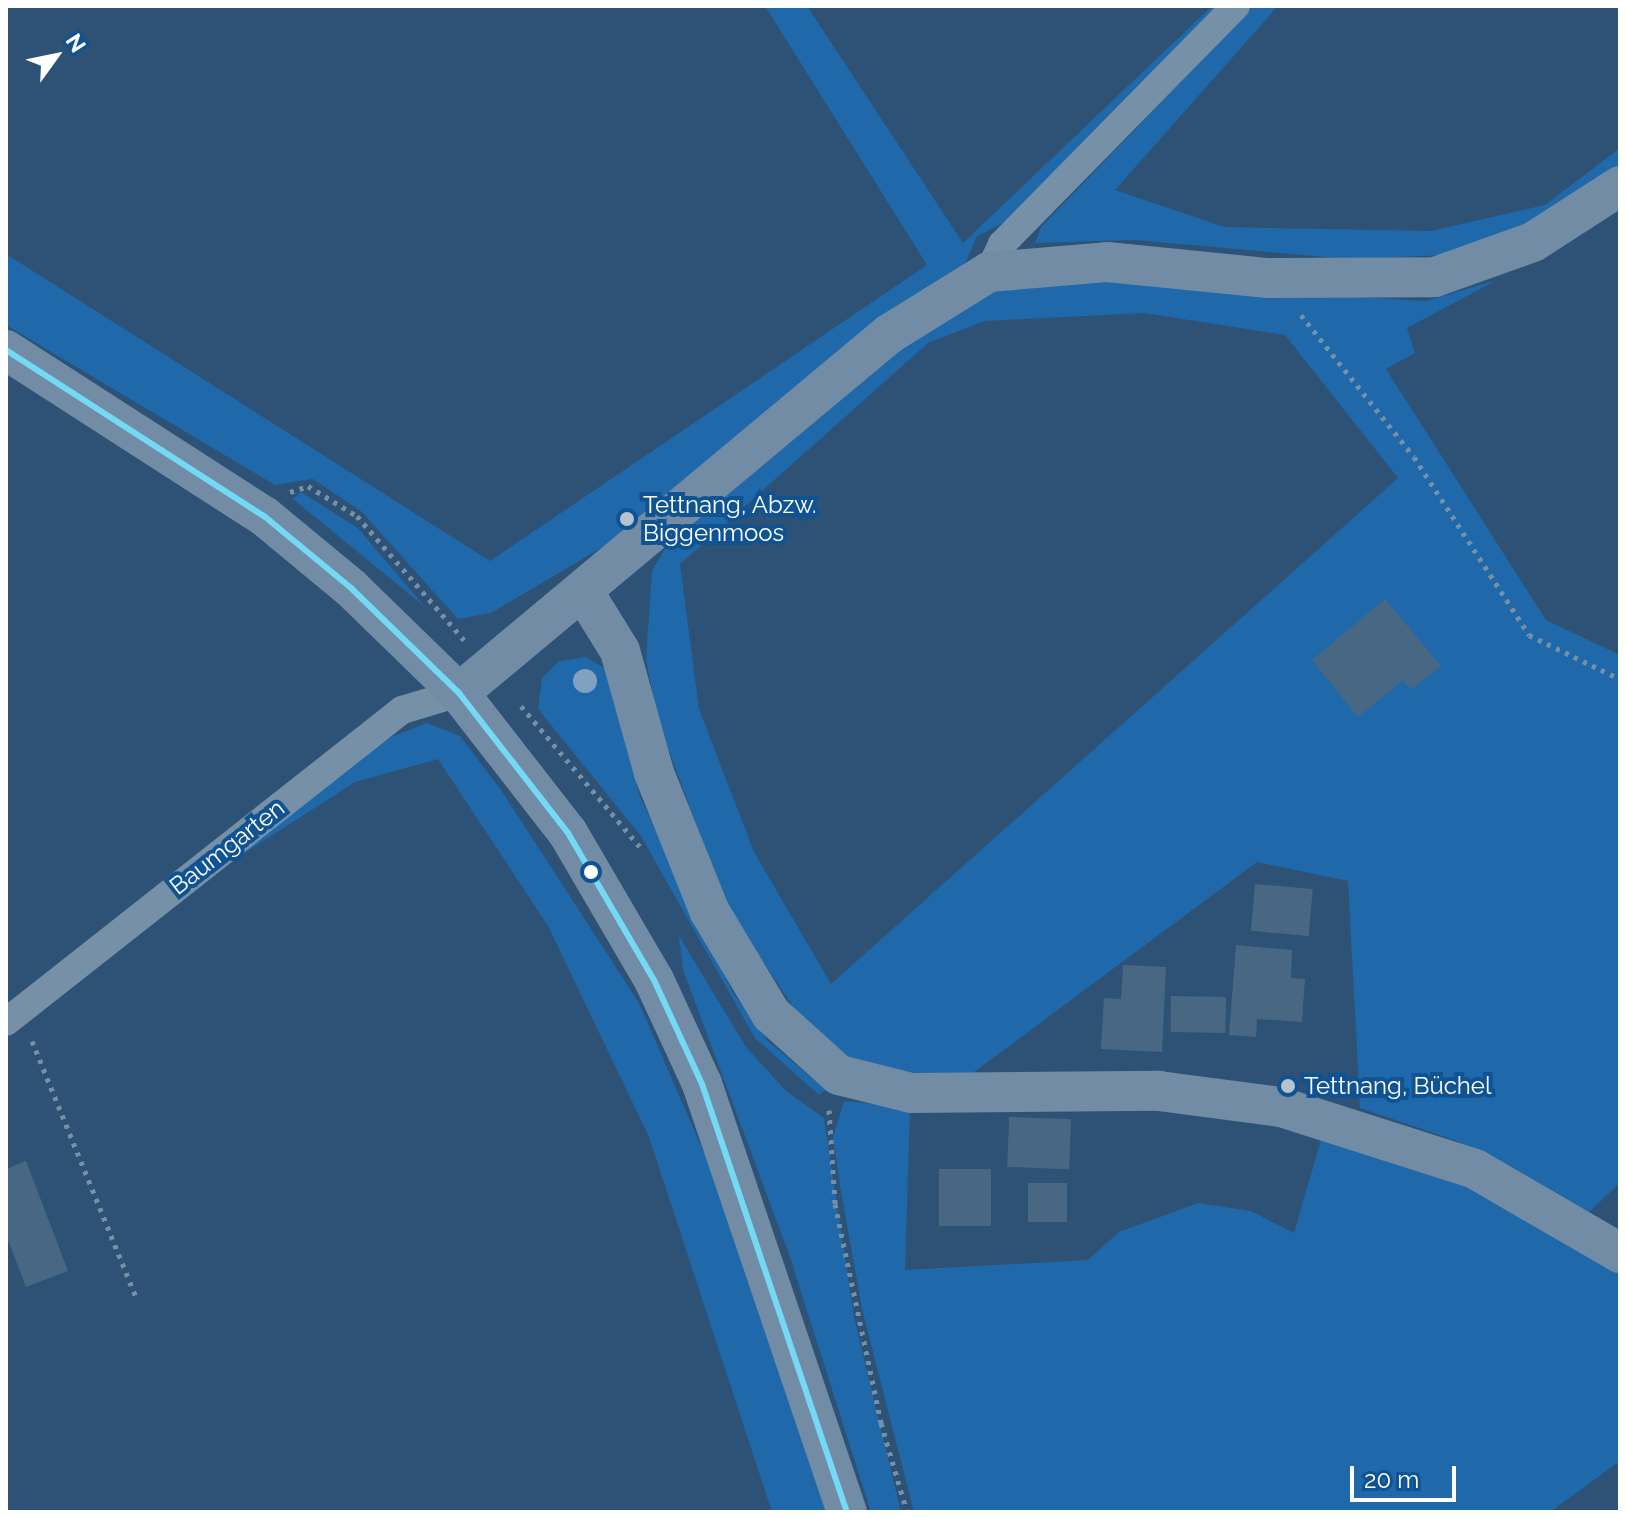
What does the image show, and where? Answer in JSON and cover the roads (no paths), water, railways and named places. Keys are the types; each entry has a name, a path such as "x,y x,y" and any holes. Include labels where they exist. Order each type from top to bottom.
{"main road":[{"path":"459,693 889,334 989,272 1107,262 1268,278 1435,277 1533,242 1620,186"},
{"path":"6,350 264,516 459,693 568,833 654,980 735,1166 847,1512"},
{"path":"583,591 620,651 654,773 710,912 771,1014 839,1075 911,1093 1159,1091 1281,1107 1475,1169 1620,1253"}],"street":[{"path":"989,272 1002,244 1236,6"},
{"name":"Baumgarten","path":"14,1015 402,710 459,693"}],"place":[{"name":"Tettnang, Abzw. Biggenmoos","path":"627,519"},
{"name":"Tettnang, Büchel","path":"1288,1086"}]}
